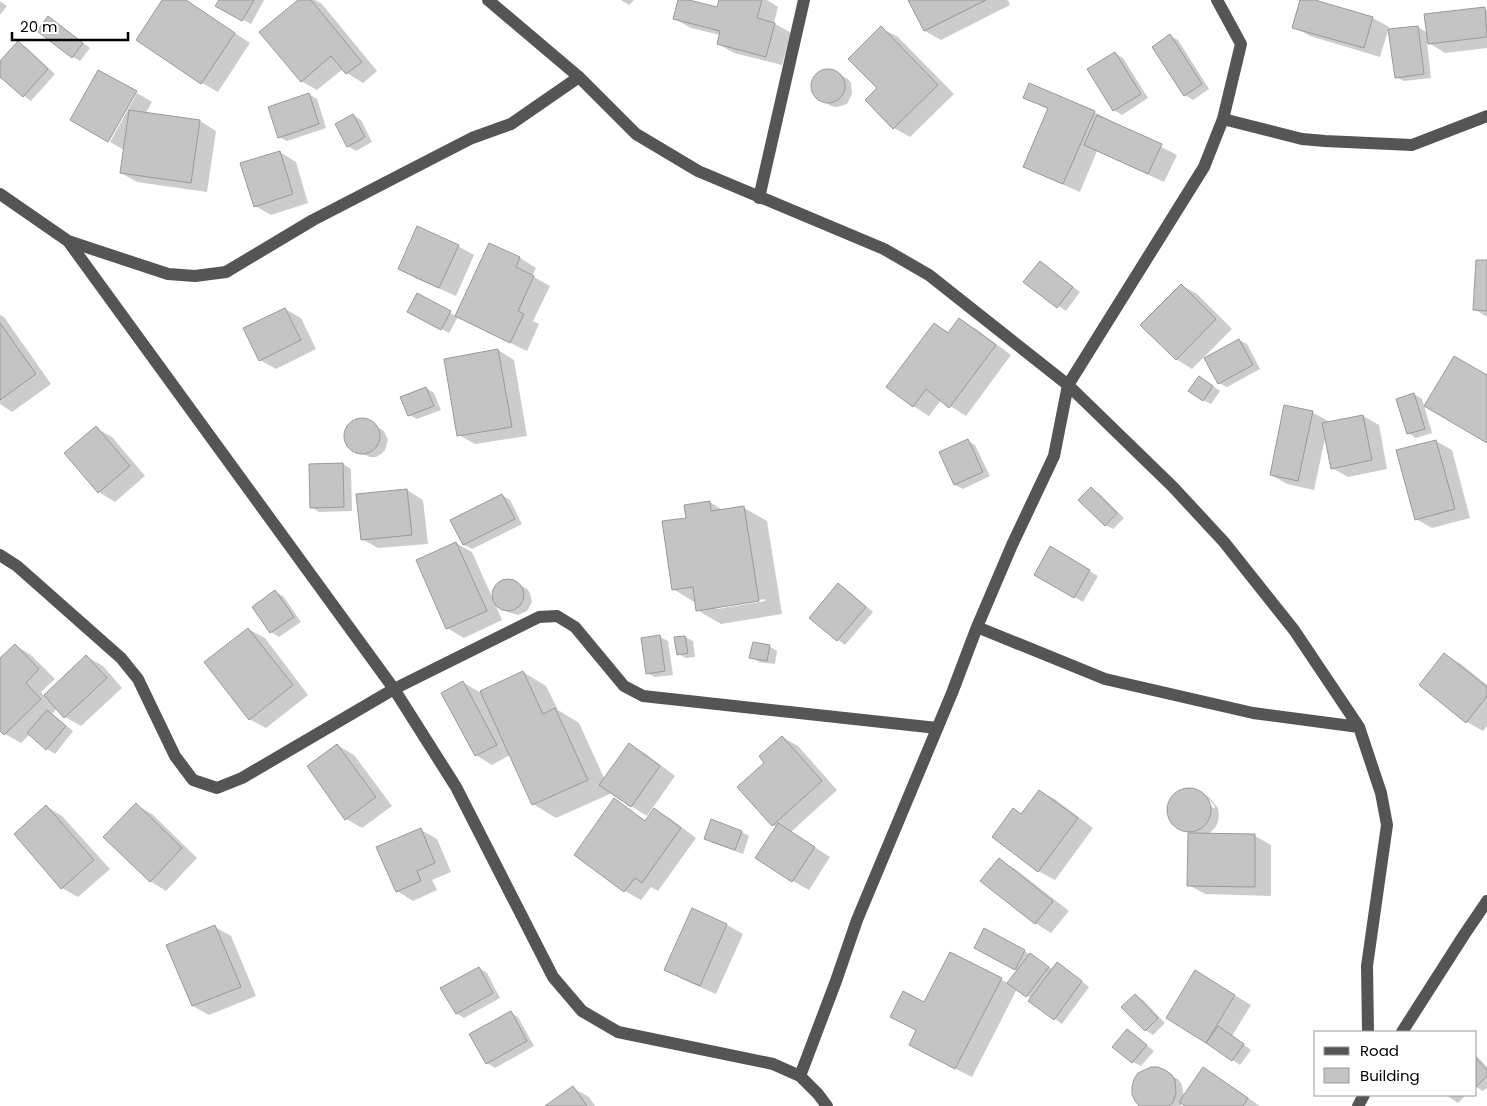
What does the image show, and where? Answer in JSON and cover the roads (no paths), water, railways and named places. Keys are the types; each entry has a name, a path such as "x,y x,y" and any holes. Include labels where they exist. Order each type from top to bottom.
{"street":[{"path":"488,0 579,77 636,134 698,171 884,249 929,275 1068,385 1173,487 1224,542 1294,630 1359,727 1382,793 1387,825 1367,966 1368,1031"},
{"path":"760,198 804,0"},
{"path":"800,1076 857,920 952,693 977,627 1012,545 1054,456 1068,385 1204,168 1223,119 1242,44 1217,0"},
{"path":"0,194 68,241 168,274 195,276 226,272 313,220 472,138 511,124 579,77"},
{"path":"1223,119 1302,138 1325,141 1412,145 1487,116"},
{"path":"68,241 394,689 456,787 553,977 582,1011 618,1032 773,1064 800,1076 827,1106"},
{"path":"0,555 16,566 121,658 138,679 175,756 193,780 217,788 242,778 394,689 539,617 556,616 575,627 624,686 643,696 937,728"},
{"path":"977,627 1105,679 1253,713 1359,727"},
{"path":"1403,1031 1487,901"}]}
